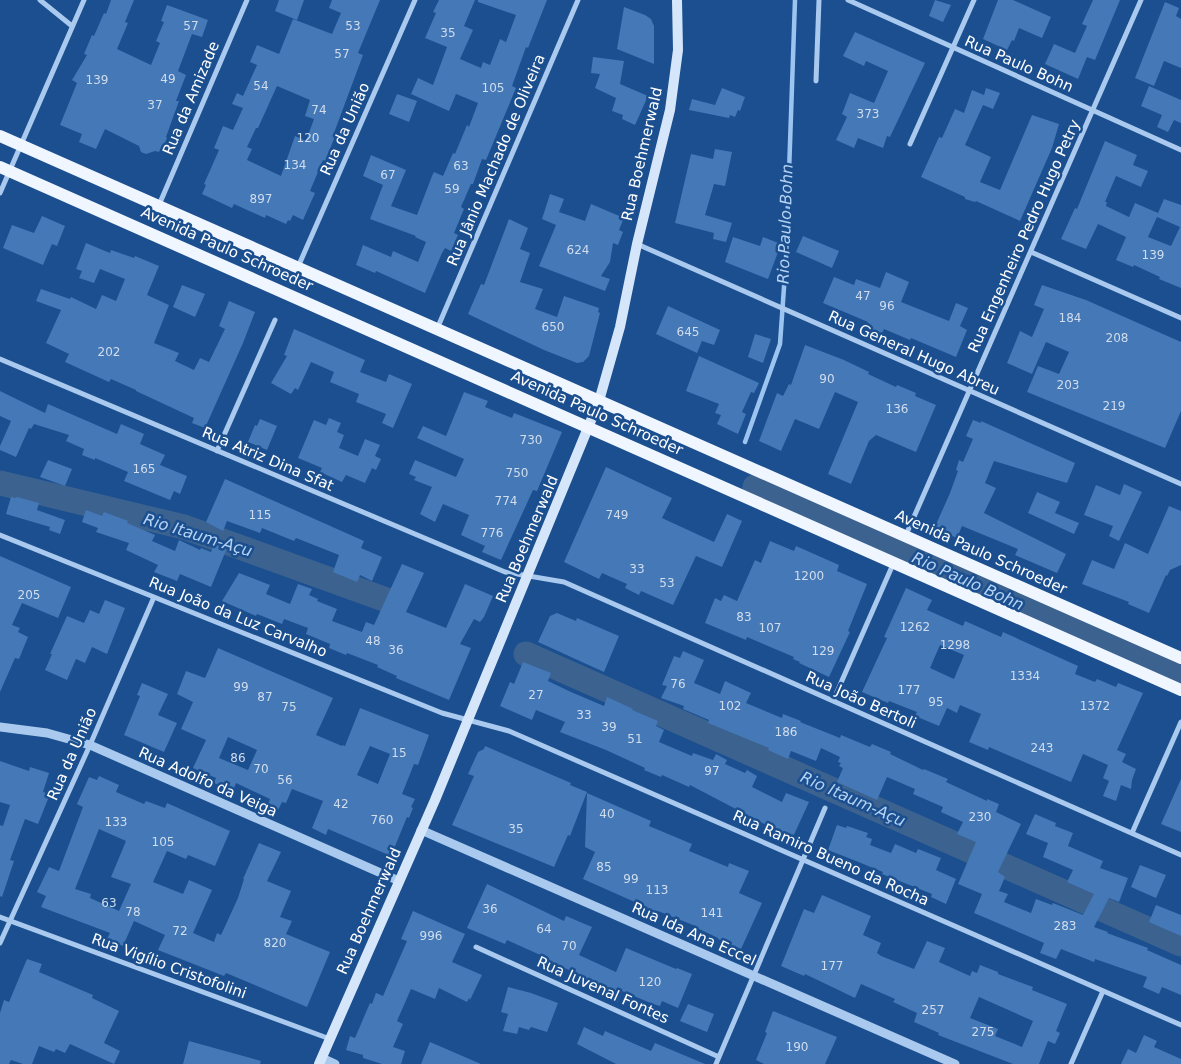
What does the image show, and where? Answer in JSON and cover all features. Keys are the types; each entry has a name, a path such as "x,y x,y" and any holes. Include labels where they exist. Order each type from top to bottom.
{"main road":[{"name":"Rua Boehmerwald","path":"320,1061 422,830 590,427 599,401 620,327 672,94 678,50 675,1"},
{"name":"Avenida Paulo Schroeder","path":"0,136 1181,658"},
{"name":"Avenida Paulo Schroeder","path":"5,169 1181,690"}],"street":[{"path":"40,0 72,26"},
{"path":"0,193 5,169 20,145 84,0"},
{"name":"Rua da Amizade","path":"158,206 248,0"},
{"name":"Rua da União","path":"298,268 415,0"},
{"name":"Rua Jânio Machado de Oliveira","path":"437,329 578,0"},
{"path":"816,81 819,0"},
{"name":"Rua Paulo Bohn","path":"848,0 1181,150"},
{"path":"910,144 974,0"},
{"name":"Rua Engenheiro Pedro Hugo Petry","path":"905,536 1142,0"},
{"name":"Rua General Hugo Abreu","path":"637,244 1181,484"},
{"path":"1031,252 1181,318"},
{"path":"217,451 275,320"},
{"name":"Rua Atriz Dina Sfat","path":"0,359 505,572 528,575"},
{"name":"Rua João da Luz Carvalho","path":"0,535 442,714 468,720"},
{"path":"833,701 894,562"},
{"name":"Rua João Bertoli","path":"528,575 564,582 1181,855"},
{"name":"Rua da União","path":"0,944 90,745 154,597"},
{"name":"Rua Ramiro Bueno da Rocha","path":"468,720 508,731 1181,1026"},
{"path":"1132,833 1181,722"},
{"name":"Rua Adolfo da Veiga","path":"0,726 47,734 90,745 399,881"},
{"path":"716,1064 825,808"},
{"name":"Rua Ida Ana Eccel","path":"422,830 955,1064"},
{"name":"Rua Vigílio Cristofolini","path":"0,917 330,1039"},
{"name":"Rua Juvenal Fontes","path":"476,947 719,1056"},
{"path":"1071,1064 1103,991"},
{"path":"320,1061 335,1064"}],"building":[{"path":"111,0 134,0 125,22 128,23 117,49 151,65 160,43 156,41 164,22 161,21 167,5 208,20 202,37 192,34 178,71 186,75 161,152 155,151 146,154 141,152 139,146 105,129 96,149 79,142 82,134 60,125 77,83 72,80 87,55 84,54 92,35 94,36 104,13 106,14"},
{"path":"279,0 304,0 297,20 275,11"},
{"path":"332,0 380,0 358,53 363,55 334,133 336,134 310,191 315,193 303,220 293,215 286,224 266,215 265,218 234,204 232,208 202,194 206,185 204,184 219,150 214,148 223,126 233,130 243,108 232,104 237,93 243,96 257,65 250,62 257,45 279,54 293,19 332,34 341,13 329,8","holes":["277,86 310,100 305,116 314,119 306,141 295,136 281,176 247,160 252,149 247,147"]},
{"path":"439,0 475,0 464,26 473,30 460,59 481,68 483,62 490,65 500,39 506,42 516,15 478,2 478,0 547,0 528,48 526,47 512,86 516,88 486,160 482,159 473,184 471,184 461,207 464,209 454,233 458,235 451,251 445,248 442,253 425,293 376,271 375,273 356,265 363,245 391,257 393,251 418,262 426,242 416,236 370,219 383,185 363,176 371,155 406,170 391,206 417,215 434,172 443,176 467,125 469,127 478,103 456,94 449,111 411,94 418,78 433,85 447,47 425,38 436,13 433,12"},
{"path":"935,0 951,5 943,22 929,16"},
{"path":"998,0 1013,0 1051,17 1042,38 1019,28 1014,41 1012,40 1007,50 983,39"},
{"path":"1093,0 1120,0 1095,60 1087,57 1078,79 1045,64 1054,44 1075,53 1087,26 1082,24"},
{"path":"1165,2 1179,8 1176,16 1181,19 1181,68 1164,61 1154,86 1135,78"},
{"path":"624,7 651,19 654,26 654,64 617,49"},
{"path":"855,32 925,63 890,137 887,136 883,148 858,138 854,148 836,140 847,117 842,114 850,93 874,103 888,71 866,61 864,66 843,56"},
{"path":"593,57 624,61 620,84 648,96 635,125 622,119 623,115 612,111 616,98 595,88 600,74 591,73"},
{"path":"1149,86 1181,100 1181,123 1174,120 1168,132 1157,127 1162,115 1141,106"},
{"path":"722,88 745,97 740,111 738,110 735,117 730,115 729,118 689,110 692,99 715,105"},
{"path":"986,88 1000,93 993,109 983,105 965,145 991,157 980,182 1000,190 1032,115 1059,124 1052,148 1020,221 976,201 965,199 965,197 921,177 939,137 942,138 955,109 964,113 972,90 984,95"},
{"path":"397,94 417,101 409,122 389,114"},
{"path":"1105,141 1137,155 1133,165 1148,171 1141,187 1116,176 1105,202 1107,202 1106,206 1129,217 1135,203 1158,213 1164,199 1181,205 1181,288 1159,279 1160,277 1134,265 1133,267 1116,260 1126,237 1098,224 1086,249 1061,239 1075,208 1077,209","holes":["1157,217 1180,227 1171,246 1148,237"]},
{"path":"715,149 732,152 725,186 714,184 705,215 732,223 726,242 713,239 714,233 675,223 691,154 713,159"},
{"path":"550,194 564,199 559,212 585,221 591,204 624,218 619,230 623,232 618,245 613,243 610,262 601,276 610,279 605,291 539,266 556,225 542,219"},
{"path":"42,216 65,226 57,246 52,244 43,265 3,248 12,225 34,233"},
{"path":"509,219 528,228 520,249 530,253 520,282 543,289 535,309 557,317 564,296 599,308 598,312 600,313 589,356 583,362 577,363 544,350 468,314 481,284 484,285"},
{"path":"803,236 839,251 832,268 796,252"},
{"path":"733,237 760,246 763,237 781,244 768,279 725,262"},
{"path":"86,243 110,253 111,250 134,258 135,256 159,266 147,295 169,305 154,343 179,353 175,361 194,370 200,358 209,362 225,329 219,326 229,301 255,312 205,428 192,423 194,418 136,390 111,379 109,382 65,362 69,354 46,343 61,310 36,301 41,289 70,299 71,297 96,309 102,295 116,301 125,279 100,269 94,283 79,278 82,271 76,269"},
{"path":"886,272 909,282 901,302 949,321 956,303 968,308 960,326 967,330 956,357 884,329 881,335 865,329 868,322 823,303 834,277 854,285 856,279 880,288"},
{"path":"182,285 205,294 195,317 173,307"},
{"path":"1042,285 1086,300 1181,342 1181,411 1165,448 1027,392 1038,366 1059,374 1069,352 1046,342 1032,374 1007,363 1020,331 1032,337 1044,309 1034,305"},
{"path":"668,306 720,330 714,345 702,341 697,353 656,334"},
{"path":"294,329 365,360 360,372 386,382 389,374 412,384 393,428 382,423 386,414 356,402 359,394 330,382 334,372 311,362 298,390 295,388 291,394 271,383 287,356 284,355"},
{"path":"755,334 771,339 763,363 748,357"},
{"path":"805,345 844,360 869,372 868,374 896,387 897,385 916,393 915,396 936,405 916,452 876,435 869,441 851,484 828,474 858,402 835,392 819,429 795,419 781,451 759,441 777,393 783,396 789,384 791,385"},
{"path":"699,356 759,383 754,393 751,392 742,412 746,414 738,434 717,424 721,415 715,413 719,404 686,391"},
{"path":"0,391 45,413 48,404 117,434 121,424 144,434 140,444 165,455 160,465 187,476 180,494 174,491 170,500 124,481 128,472 95,458 95,460 82,455 84,449 66,441 69,435 34,424 31,429 29,428 16,457 0,450 11,421 0,416"},
{"path":"464,392 488,401 485,407 512,418 514,413 562,432 537,491 533,490 501,560 482,552 485,546 461,535 469,515 443,504 435,522 420,514 432,487 414,480 416,477 409,474 415,460 456,477 464,459 417,438 423,426 446,436"},
{"path":"329,418 341,423 337,432 344,435 339,448 358,456 365,439 380,445 375,456 381,459 376,470 372,468 365,483 346,475 342,482 320,472 322,468 298,458 314,420 326,425"},
{"path":"260,419 277,426 267,450 248,442 255,425 257,426"},
{"path":"973,420 981,423 981,421 1075,463 1067,483 994,461 985,483 996,488 984,513 1066,554 1057,573 1015,555 1018,549 962,526 957,538 934,529 958,471 956,470 959,460 963,462 973,439 966,436"},
{"path":"48,460 72,469 65,486 40,477"},
{"path":"606,467 672,498 662,518 714,542 727,514 742,521 722,567 696,556 673,605 641,591 639,595 625,588 627,584 602,573 599,579 564,562"},
{"path":"225,479 364,541 361,548 382,557 372,581 360,575 357,582 333,572 339,555 296,538 294,541 262,528 260,533 227,521 223,531 206,522"},
{"path":"1124,484 1142,492 1119,541 1109,536 1113,526 1084,515 1096,485 1120,495"},
{"path":"1037,492 1060,502 1055,513 1079,523 1074,534 1028,513"},
{"path":"11,497 39,503 37,510 65,520 60,534 49,530 50,527 6,514"},
{"path":"1169,506 1181,511 1181,565 1170,570 1166,575 1149,613 1128,604 1129,602 1082,584 1092,560 1114,569 1125,543 1148,554"},
{"path":"86,510 102,516 104,512 128,521 127,523 155,535 152,541 175,551 179,540 200,550 201,548 211,552 214,543 227,548 211,587 180,574 177,581 154,572 158,565 126,550 129,543 96,532 98,528 82,522"},
{"path":"770,541 794,551 796,546 839,565 837,571 867,584 848,631 850,632 829,677 799,663 793,659 794,657 747,637 746,640 705,623 715,598 721,601 724,595 737,601 755,560 761,563"},
{"path":"0,556 71,587 58,618 22,603 12,625 20,628 18,632 28,637 19,659 15,658 0,692"},
{"path":"402,564 424,573 406,612 446,628 465,584 493,596 484,617 480,622 474,619 460,644 471,648 449,700 396,678 397,676 377,667 378,665 329,648 330,644 306,634 308,628 284,619 282,624 257,614 256,616 222,601 239,573 270,585 266,594 290,604 298,584 312,589 309,595 318,599 317,601 337,609 332,621 362,632 366,622 374,625"},
{"path":"906,588 932,600 927,610 963,626 965,621 1001,637 1003,632 1078,666 1075,674 1095,682 1097,679 1116,687 1118,683 1143,693 1117,750 1126,754 1122,762 1136,769 1131,789 1121,785 1116,801 1103,796 1109,781 1103,778 1108,765 1083,754 1071,782 989,747 988,750 969,742 981,714 960,705 957,713 947,708 939,726 915,716 917,712 862,692 887,638 884,637","holes":["940,645 964,655 954,679 930,668"]},
{"path":"105,600 125,608 107,654 92,647 85,663 76,659 67,680 45,670 67,616 84,623 90,610 99,614"},
{"path":"557,613 576,621 577,618 619,636 604,672 538,642 550,616"},
{"path":"218,648 333,698 316,735 342,746 345,746 360,708 429,735 418,765 414,764 402,794 415,799 409,818 407,817 391,856 328,829 326,835 312,828 323,801 292,789 286,803 282,802 278,810 268,805 270,799 236,783 233,791 214,783 216,778 193,768 206,740 181,729 193,702 177,694 186,671 205,678","holes":["228,737 257,750 248,770 219,758","370,746 390,754 378,784 357,775"]},
{"path":"683,651 704,660 694,683 720,694 725,681 751,693 746,703 782,718 783,714 840,738 841,735 870,747 872,744 891,752 890,754 923,770 948,779 946,782 987,801 987,799 999,804 996,812 1021,824 998,872 1005,877 999,891 1008,894 1004,902 1031,913 1036,899 1052,905 1053,903 1083,915 1094,894 1067,882 1073,870 1043,857 1048,843 1026,834 1035,814 1056,823 1055,826 1073,833 1068,846 1103,861 1100,868 1128,878 1119,902 1109,898 1094,927 1148,948 1147,950 1181,965 1181,995 1162,987 1159,994 1143,987 1147,977 1095,959 1094,962 1061,949 1056,959 1040,953 1044,943 974,913 982,894 958,884 976,842 957,834 963,822 941,812 943,807 913,794 915,789 887,777 877,800 837,782 843,768 839,766 841,763 838,762 840,757 821,748 816,761 791,751 788,759 768,750 769,748 708,723 709,720 683,709 684,706 661,698 667,686 662,685 674,656 680,658"},
{"path":"523,662 551,673 548,681 571,692 604,706 607,697 658,721 656,726 664,730 659,742 692,756 693,753 713,760 716,754 727,760 725,764 745,773 747,770 757,776 752,787 782,802 786,793 809,802 792,839 768,830 770,827 690,785 689,787 662,775 661,777 606,750 560,732 565,722 536,710 532,720 500,706 510,682 514,684"},
{"path":"142,683 168,694 158,715 177,723 164,752 124,735 140,696 137,695"},
{"path":"485,746 571,783 570,785 587,792 570,836 568,835 554,867 452,825 474,776 468,774 478,752 484,749"},
{"path":"0,761 29,771 30,767 49,773 43,792 50,794 38,824 25,819 10,860 14,861 2,897 0,896 0,825 3,826 10,805 0,802"},
{"path":"99,776 119,785 116,792 144,804 146,801 165,808 167,803 230,831 215,866 188,855 186,859 167,851 153,882 183,894 189,880 212,890 193,933 214,942 217,933 221,935 238,898 243,879 259,843 281,852 267,881 291,891 280,917 292,921 286,934 330,952 307,1007 226,973 224,976 158,950 165,935 134,921 123,946 107,939 110,933 41,907 46,896 37,892 49,867 59,871 83,807 77,804 89,777 97,780","holes":["99,829 126,841 111,877 131,884 119,911 90,898 91,894 75,889"]},
{"path":"1181,779 1181,832 1161,824"},
{"path":"587,793 651,821 649,826 692,844 689,851 728,867 729,863 749,871 739,893 762,903 741,949 718,939 698,927 658,911 656,911 652,919 642,915 646,907 583,879 595,852 585,847"},
{"path":"837,825 846,828 847,826 868,833 866,837 872,839 870,845 891,853 895,844 916,853 918,849 941,858 936,870 956,879 946,904 931,897 932,894 828,850"},
{"path":"1140,865 1166,875 1156,898 1131,887"},
{"path":"487,884 564,921 566,916 592,927 579,955 616,972 626,948 692,974 678,1008 662,1001 660,1006 653,1004 622,991 617,1003 596,993 597,990 587,986 589,983 574,977 576,973 546,960 547,958 507,940 505,944 467,928"},
{"path":"822,895 871,916 863,935 881,943 877,953 881,956 914,969 927,941 945,948 939,962 970,976 972,971 977,973 980,965 1033,987 1032,990 1067,1004 1056,1031 1060,1033 1055,1044 1048,1041 1039,1064 1013,1064 938,1035 939,1033 914,1022 917,1013 893,1002 895,999 861,984 855,998 805,974 804,976 781,966 804,909 814,913","holes":["979,997 1033,1021 1022,1047 995,1036 998,1029 970,1018"]},
{"path":"1156,905 1181,915 1181,936 1149,922"},
{"path":"413,911 465,934 452,962 482,975 470,1000 469,998 467,1002 439,988 435,999 411,989 397,1021 403,1024 393,1047 405,1051 401,1064 382,1064 363,1058 363,1055 346,1050 350,1036 355,1038 376,993 383,996 407,941 401,939"},
{"path":"27,959 42,964 39,972 93,995 92,998 119,1011 104,1043 120,1051 114,1064 70,1044 65,1053 56,1049 54,1052 39,1046 32,1064 23,1064 11,1060 9,1064 0,1064 0,1013 4,1000 9,1002"},
{"path":"508,987 558,1003 547,1032 531,1027 529,1030 519,1027 517,1034 503,1031 508,1014 501,1012"},
{"path":"688,1004 714,1014 707,1032 680,1021"},
{"path":"773,1011 837,1037 825,1064 764,1064 756,1060 767,1033 765,1032"},
{"path":"584,1027 603,1036 605,1031 651,1051 655,1043 705,1064 616,1064 577,1044"},
{"path":"1144,1035 1157,1041 1154,1047 1181,1059 1181,1064 1121,1064 1128,1049 1136,1053"},
{"path":"189,1041 261,1061 260,1064 183,1064"},
{"path":"430,1042 481,1064 421,1064"}],"waterway":[{"name":"Rio Paulo Bohn","path":"745,442 780,344 786,259 795,0"},
{"name":"Rio Itaum-Açu","path":"0,483 184,527 392,602"},
{"name":"Rio Paulo Bohn","path":"755,487 1181,674"},
{"name":"Rio Itaum-Açu","path":"526,654 1181,944"}]}
